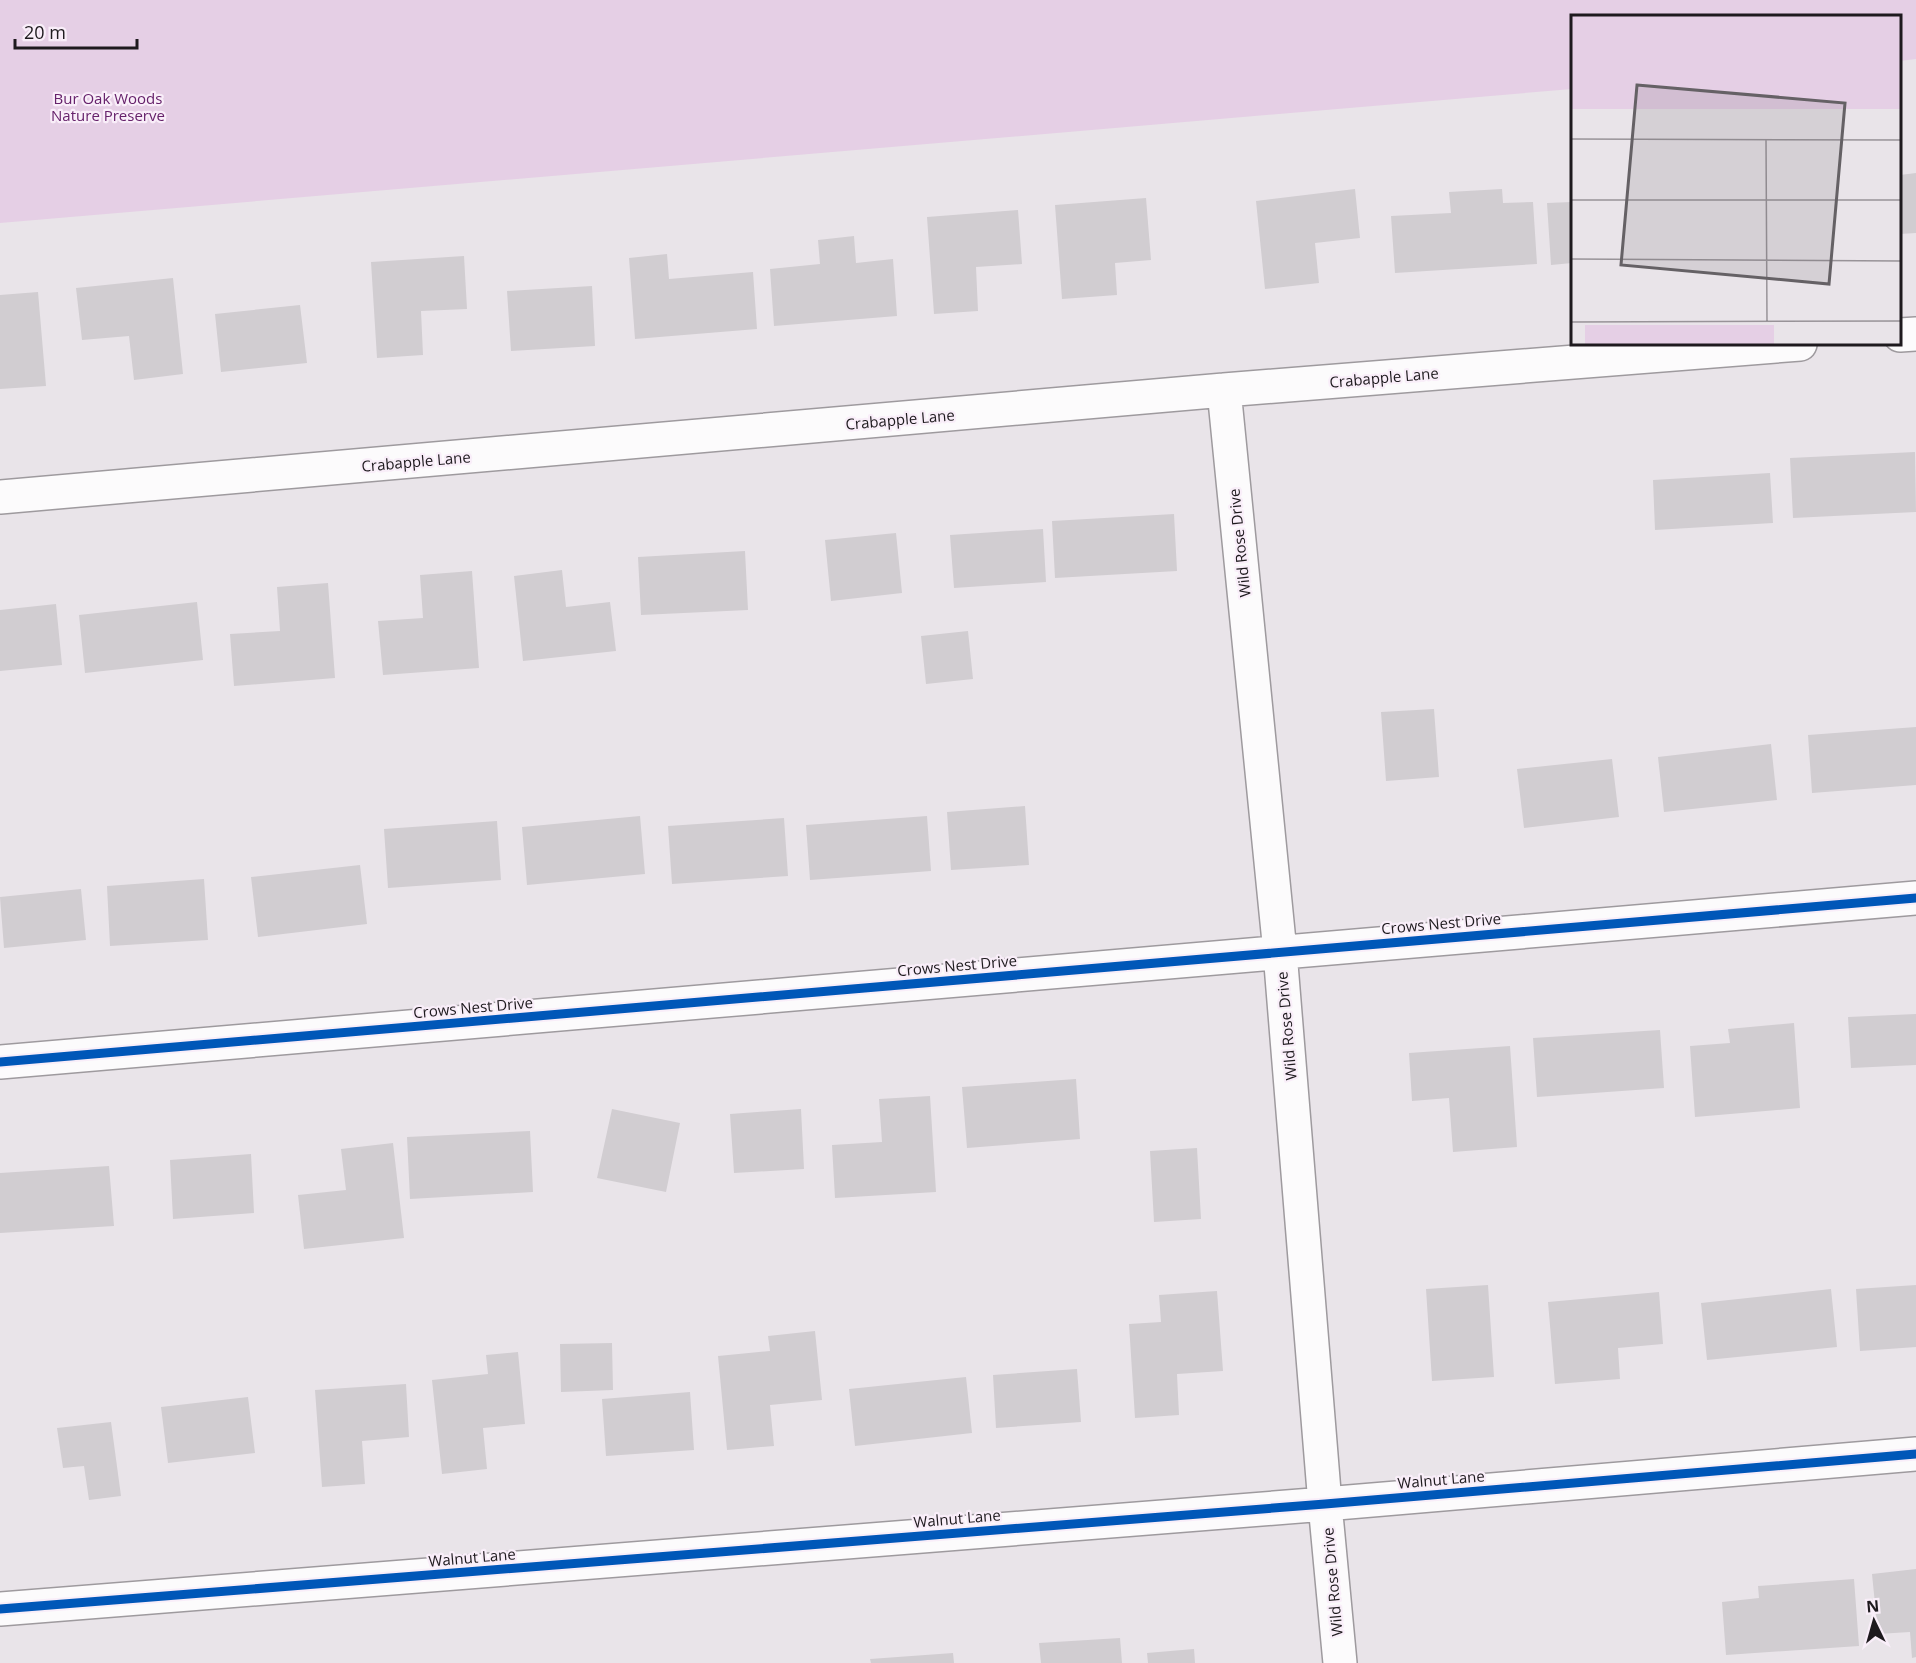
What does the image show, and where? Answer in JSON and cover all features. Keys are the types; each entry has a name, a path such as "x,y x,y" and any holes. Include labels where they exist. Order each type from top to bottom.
{"street":[{"path":"1901,335 1916,334"},
{"name":"Crabapple Lane","path":"0,497 1224,390 1787,345"},
{"name":"Wild Rose Drive","path":"1224,390 1280,952 1324,1504 1340,1663"},
{"name":"Crows Nest Drive","path":"0,1062 1916,898"},
{"name":"Walnut Lane","path":"0,1609 1324,1504 1916,1454"}],"green space":[{"name":"Bur Oak Woods Nature Preserve","path":"0,0 1916,0 1916,59 1901,61 1901,15 1571,15 1571,89 0,223"}],"building":[{"path":"1916,173 1916,233 1901,234 1901,175"},
{"path":"1355,189 1360,238 1315,243 1319,283 1265,289 1256,201"},
{"path":"1502,189 1503,203 1533,202 1537,264 1395,273 1391,216 1451,213 1449,192"},
{"path":"1146,198 1151,260 1115,263 1117,295 1062,299 1055,205"},
{"path":"1571,202 1571,263 1551,265 1547,203"},
{"path":"1018,210 1022,264 976,267 978,311 934,314 927,217"},
{"path":"854,236 856,263 893,259 897,316 774,326 770,269 820,264 818,240"},
{"path":"667,254 669,279 753,272 757,329 635,339 629,258"},
{"path":"464,256 467,309 421,311 423,355 377,358 371,262"},
{"path":"173,278 183,374 134,380 129,336 82,340 76,288"},
{"path":"592,286 595,346 511,351 507,291"},
{"path":"38,292 46,386 0,389 0,295"},
{"path":"300,305 307,363 221,372 215,314"},
{"path":"1915,452 1916,512 1793,518 1790,458"},
{"path":"1770,473 1773,523 1655,530 1653,480"},
{"path":"1174,514 1177,571 1055,578 1052,521"},
{"path":"1043,529 1046,582 954,588 950,535"},
{"path":"896,533 902,593 831,601 825,540"},
{"path":"745,551 748,610 641,615 638,557"},
{"path":"562,570 566,607 610,602 616,651 523,661 514,576"},
{"path":"472,571 479,668 383,675 378,621 423,618 420,575"},
{"path":"328,583 335,678 234,686 230,634 280,631 277,587"},
{"path":"197,602 203,660 85,673 79,615"},
{"path":"56,604 62,665 0,671 0,610"},
{"path":"968,631 973,679 926,684 921,636"},
{"path":"1434,709 1439,777 1386,781 1381,712"},
{"path":"1916,727 1916,785 1812,793 1808,735"},
{"path":"1771,744 1777,800 1664,812 1658,757"},
{"path":"1612,759 1619,817 1524,828 1517,769"},
{"path":"1025,806 1029,865 951,870 947,812"},
{"path":"640,816 645,874 527,885 522,827"},
{"path":"927,816 931,871 810,880 806,825"},
{"path":"784,818 788,876 672,884 668,826"},
{"path":"497,821 501,880 388,888 384,829"},
{"path":"360,865 367,924 258,937 251,877"},
{"path":"204,879 208,940 110,946 107,886"},
{"path":"81,889 86,940 4,948 0,897"},
{"path":"1916,1014 1916,1065 1851,1068 1848,1017"},
{"path":"1794,1023 1800,1108 1695,1117 1690,1046 1730,1043 1728,1029"},
{"path":"1660,1030 1664,1088 1537,1097 1533,1038"},
{"path":"1510,1046 1517,1147 1453,1152 1449,1098 1412,1101 1409,1053"},
{"path":"1076,1079 1080,1139 967,1148 962,1087"},
{"path":"930,1096 936,1192 835,1198 832,1145 882,1142 879,1099"},
{"path":"612,1109 680,1123 666,1192 597,1178"},
{"path":"801,1109 804,1169 734,1173 730,1114"},
{"path":"530,1131 533,1192 410,1199 407,1137"},
{"path":"393,1143 404,1238 304,1249 298,1195 346,1190 341,1149"},
{"path":"1197,1148 1201,1219 1154,1222 1150,1151"},
{"path":"251,1154 254,1213 173,1219 170,1160"},
{"path":"109,1166 114,1226 0,1233 0,1173"},
{"path":"1488,1285 1494,1377 1432,1381 1426,1289"},
{"path":"1916,1285 1916,1347 1860,1351 1856,1289"},
{"path":"1831,1289 1837,1347 1707,1360 1701,1303"},
{"path":"1217,1291 1223,1371 1177,1374 1179,1415 1135,1418 1129,1324 1161,1322 1159,1295"},
{"path":"1659,1292 1663,1344 1618,1348 1620,1379 1555,1384 1548,1302"},
{"path":"815,1331 822,1400 770,1405 774,1446 727,1450 718,1356 770,1351 768,1336"},
{"path":"612,1343 613,1390 561,1392 560,1344"},
{"path":"518,1352 525,1424 483,1428 487,1469 442,1474 432,1380 488,1374 486,1355"},
{"path":"1077,1369 1081,1422 996,1428 993,1375"},
{"path":"966,1377 972,1433 855,1446 849,1389"},
{"path":"406,1384 409,1437 362,1441 365,1484 322,1487 315,1390"},
{"path":"690,1392 694,1450 606,1456 602,1399"},
{"path":"248,1397 255,1453 168,1463 161,1407"},
{"path":"111,1422 121,1496 89,1500 84,1466 63,1468 57,1428"},
{"path":"1916,1569 1916,1657 1912,1658 1910,1632 1878,1634 1872,1574"},
{"path":"1854,1579 1859,1646 1726,1655 1722,1602 1759,1598 1758,1586"},
{"path":"1120,1638 1122,1663 1041,1663 1039,1643"},
{"path":"1194,1649 1195,1663 1148,1663 1147,1653"},
{"path":"953,1653 954,1663 871,1663 870,1659"}],"cycle path":[{"path":"0,1062 1916,898"},
{"path":"0,1609 1325,1504 1916,1454"}]}
